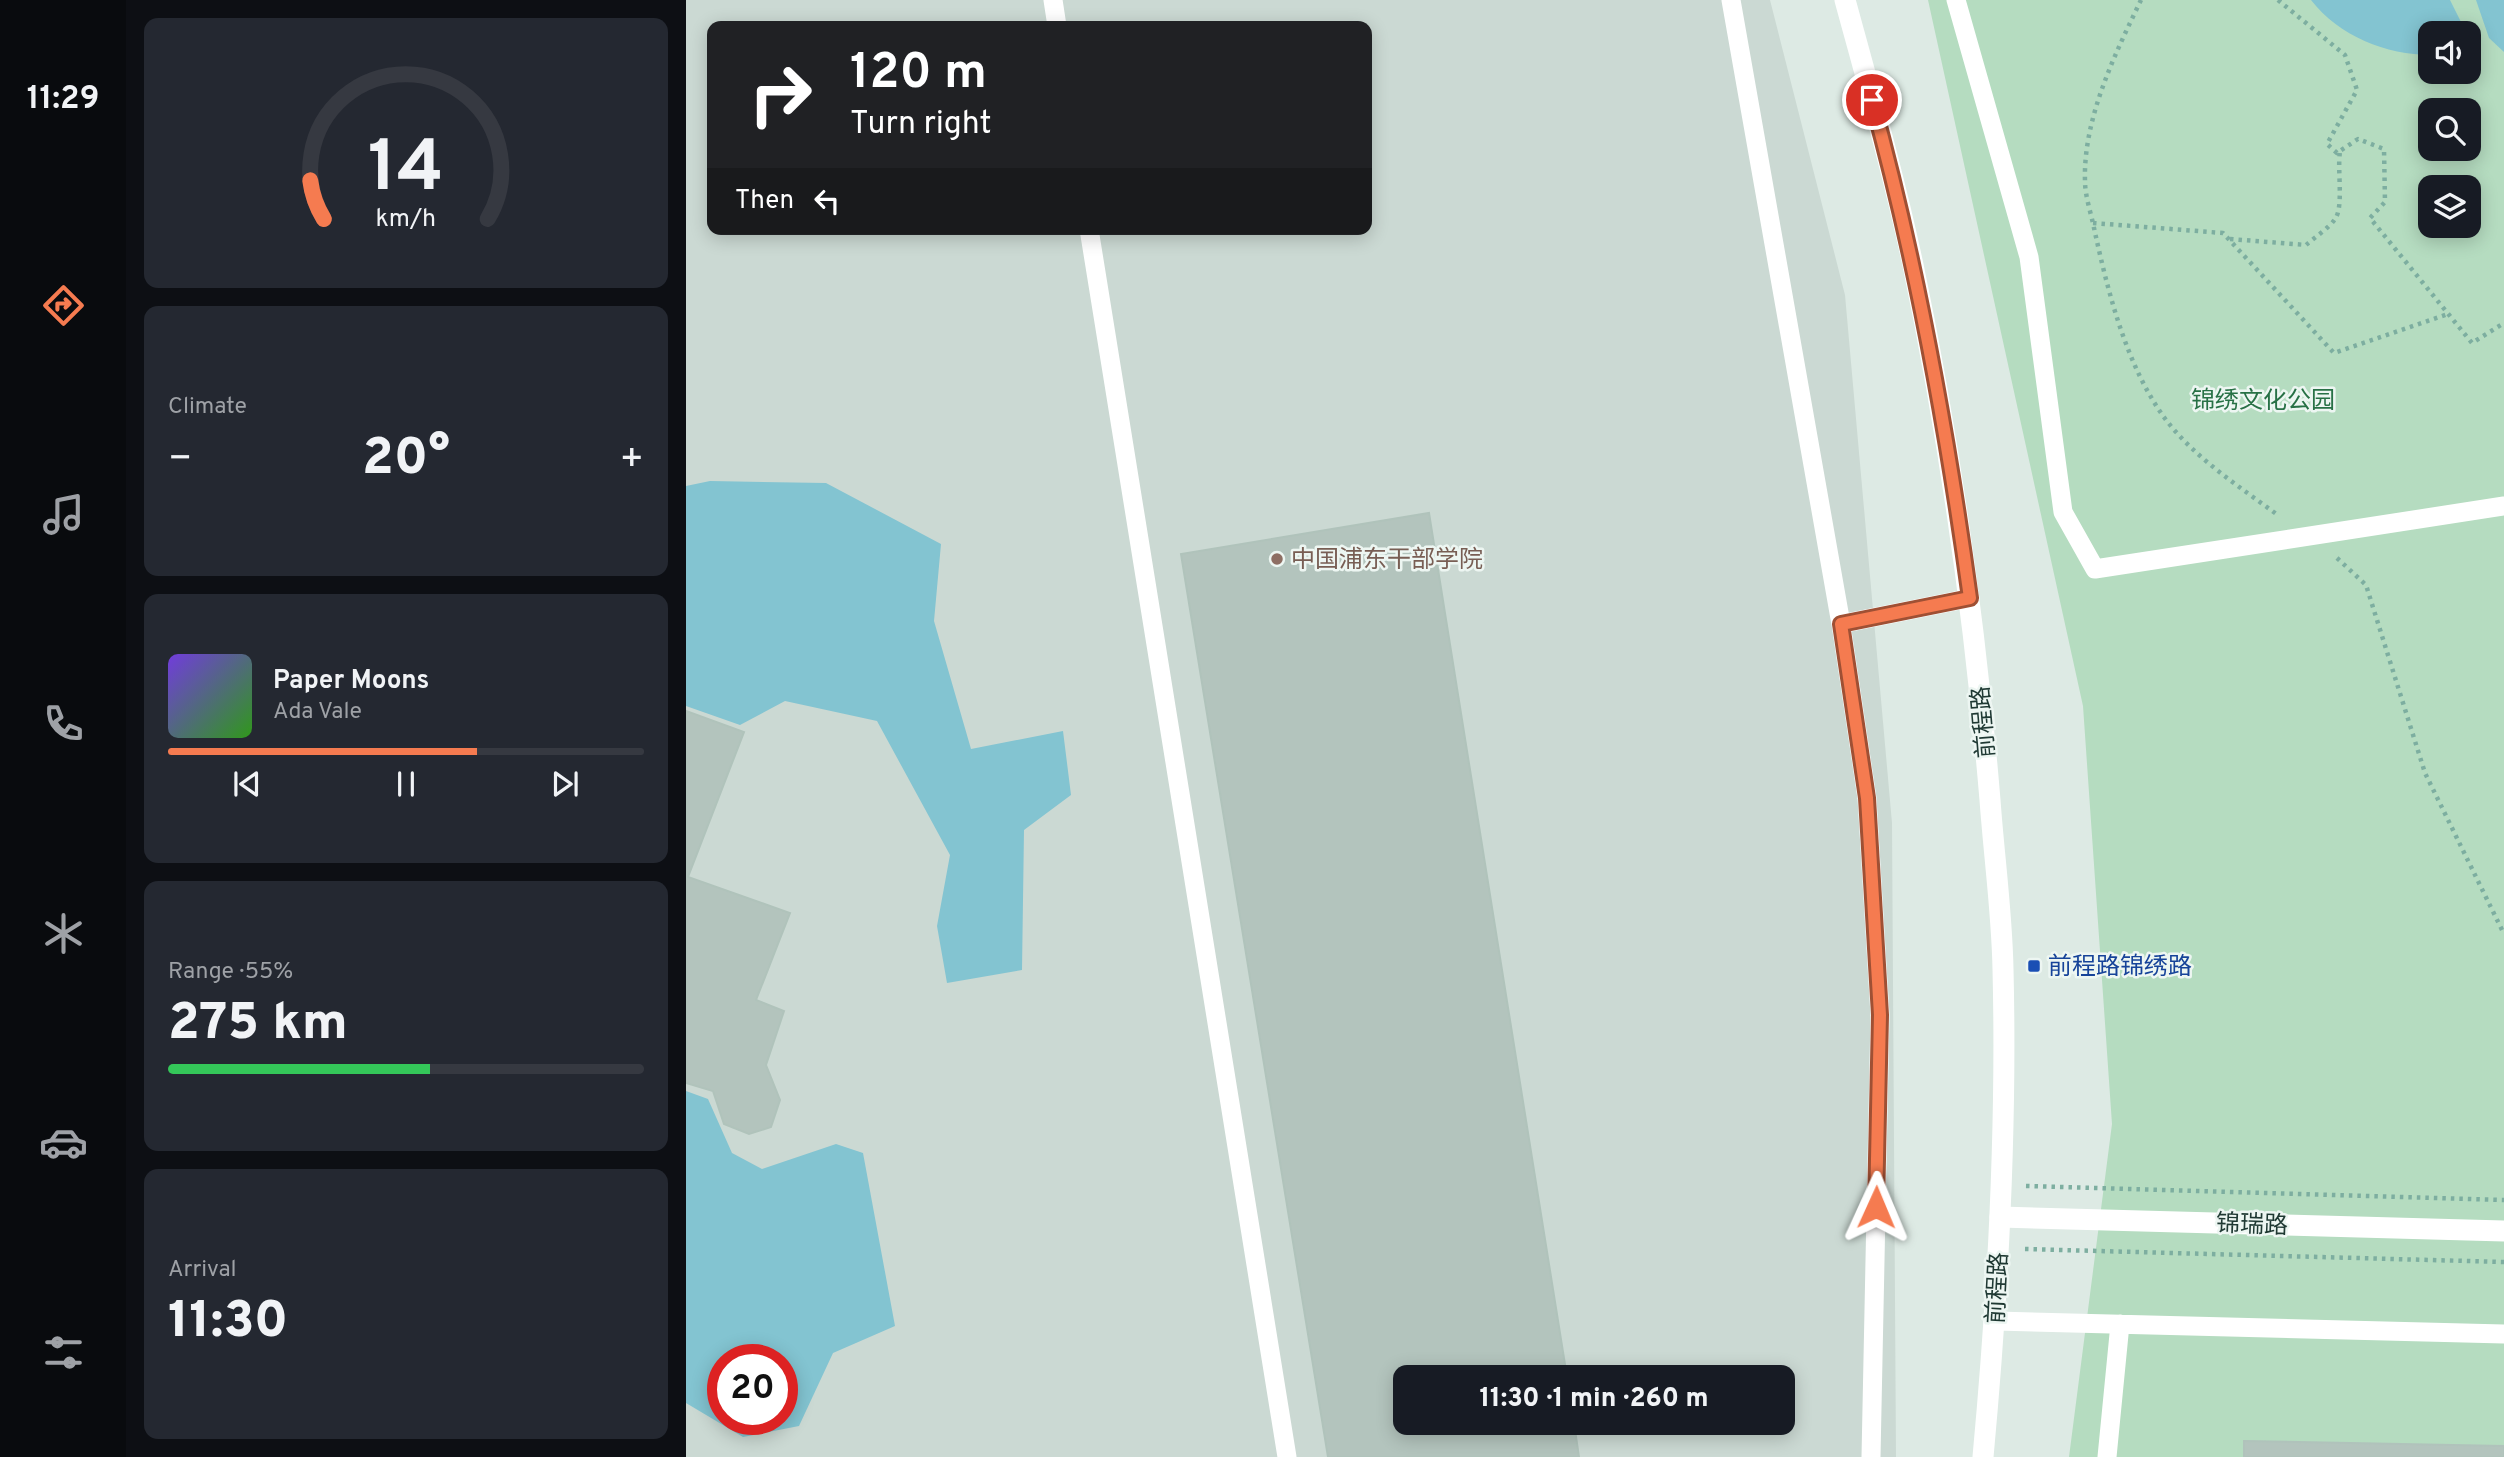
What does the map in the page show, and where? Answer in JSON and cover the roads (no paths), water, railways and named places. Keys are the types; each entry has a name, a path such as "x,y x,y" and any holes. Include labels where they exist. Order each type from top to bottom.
{"street":[{"name":"前程路","path":"1845,0 1912,261 1935,373 1970,598 2003,967 2002,1186 1996,1321 1983,1457"},
{"name":"锦瑞路","path":"2000,1217 2504,1231"}],"lane":[{"path":"1053,0 1056,21"},
{"path":"1731,0 1841,624 1867,798 1880,1015 1871,1457"},
{"path":"1956,0 2029,257 2063,512 2095,569 2504,506"},
{"path":"1090,235 1287,1457"},
{"path":"1841,624 1970,598"},
{"path":"1996,1321 2504,1334"},
{"path":"2108,1457 2120,1324"}],"water":[{"path":"2311,0 2450,0 2460,21 2418,21 2418,54 2365,41 2335,24"},
{"path":"2476,0 2504,0 2504,52 2489,38"},
{"path":"710,481 826,483 941,544 934,621 971,749 1063,731 1071,795 1024,830 1022,970 947,983 937,926 950,855 877,721 785,701 740,725 686,706 686,486"},
{"path":"686,1091 708,1099 732,1153 762,1169 836,1144 863,1153 895,1326 833,1353 798,1426 798,1344 707,1344 707,1416 686,1403"}],"place":[{"name":"中国浦东干部学院","path":"1277,559"},
{"name":"前程路锦绣路","path":"2034,966"}],"park label":[{"name":"锦绣文化公园","path":"2263,400"}]}
